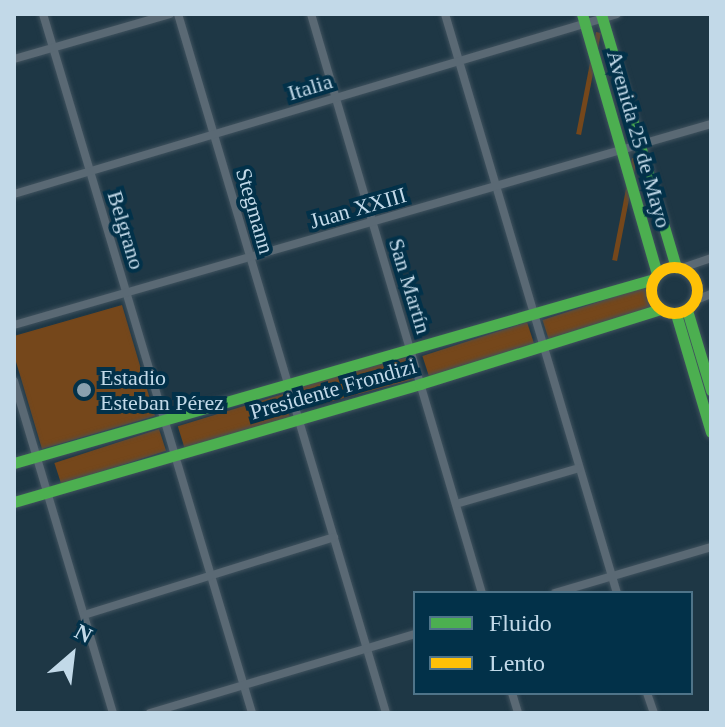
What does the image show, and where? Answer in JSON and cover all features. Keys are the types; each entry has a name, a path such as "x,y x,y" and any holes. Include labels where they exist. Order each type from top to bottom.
{"main road":[{"name":"Avenida 25 de Mayo","path":"602,16 679,268"},
{"name":"Avenida 25 de Mayo","path":"584,19 656,276"},
{"path":"679,268 696,282 696,300 682,312 661,309 651,292 656,276 679,268"},
{"name":"Presidente Frondizi","path":"14,463 533,315 656,276"},
{"path":"696,282 711,277"},
{"name":"Presidente Frondizi","path":"14,502 420,384 661,309"},
{"path":"682,312 711,390"},
{"path":"682,312 710,429"}],"street":[{"name":"Belgrano","path":"43,14 252,713"},
{"path":"14,59 170,14"},
{"name":"Stegmann","path":"178,14 386,713"},
{"name":"San Martín","path":"311,14 481,591"},
{"path":"445,14 616,591"},
{"name":"Italia","path":"14,194 458,62 584,19 617,14"},
{"name":"Juan XXIII","path":"14,325 711,124"},
{"path":"679,268 711,258"},
{"path":"696,300 711,294"},
{"path":"14,381 113,713"},
{"path":"456,504 579,468"},
{"path":"84,615 334,537"},
{"path":"562,591 711,547"},
{"path":"150,713 413,635"}],"shaded area":[{"path":"596,32 601,33 581,135 576,134"},
{"path":"632,158 637,159 617,261 612,260"},
{"path":"647,286 654,308 549,342 542,320"},
{"name":"Estadio Esteban Pérez","path":"122,305 155,416 42,449 14,355 14,336"},
{"path":"527,322 534,344 429,378 422,356"},
{"path":"408,357 414,379 307,408 301,386"},
{"path":"283,394 290,417 185,449 178,426"},
{"path":"159,429 166,451 61,485 54,463"}],"traffic: fast":[{"path":"582,14 657,274"},
{"path":"601,14 676,267"},
{"path":"14,463 654,279"},
{"path":"14,502 420,384 661,309"},
{"path":"687,310 711,390"},
{"path":"676,314 711,432"}],"traffic: slow":[{"path":"674,267 690,274 697,290 690,306 674,313 658,306 651,290 658,274 674,267"}],"place":[{"name":"Estadio Esteban Pérez","path":"84,390"}]}
